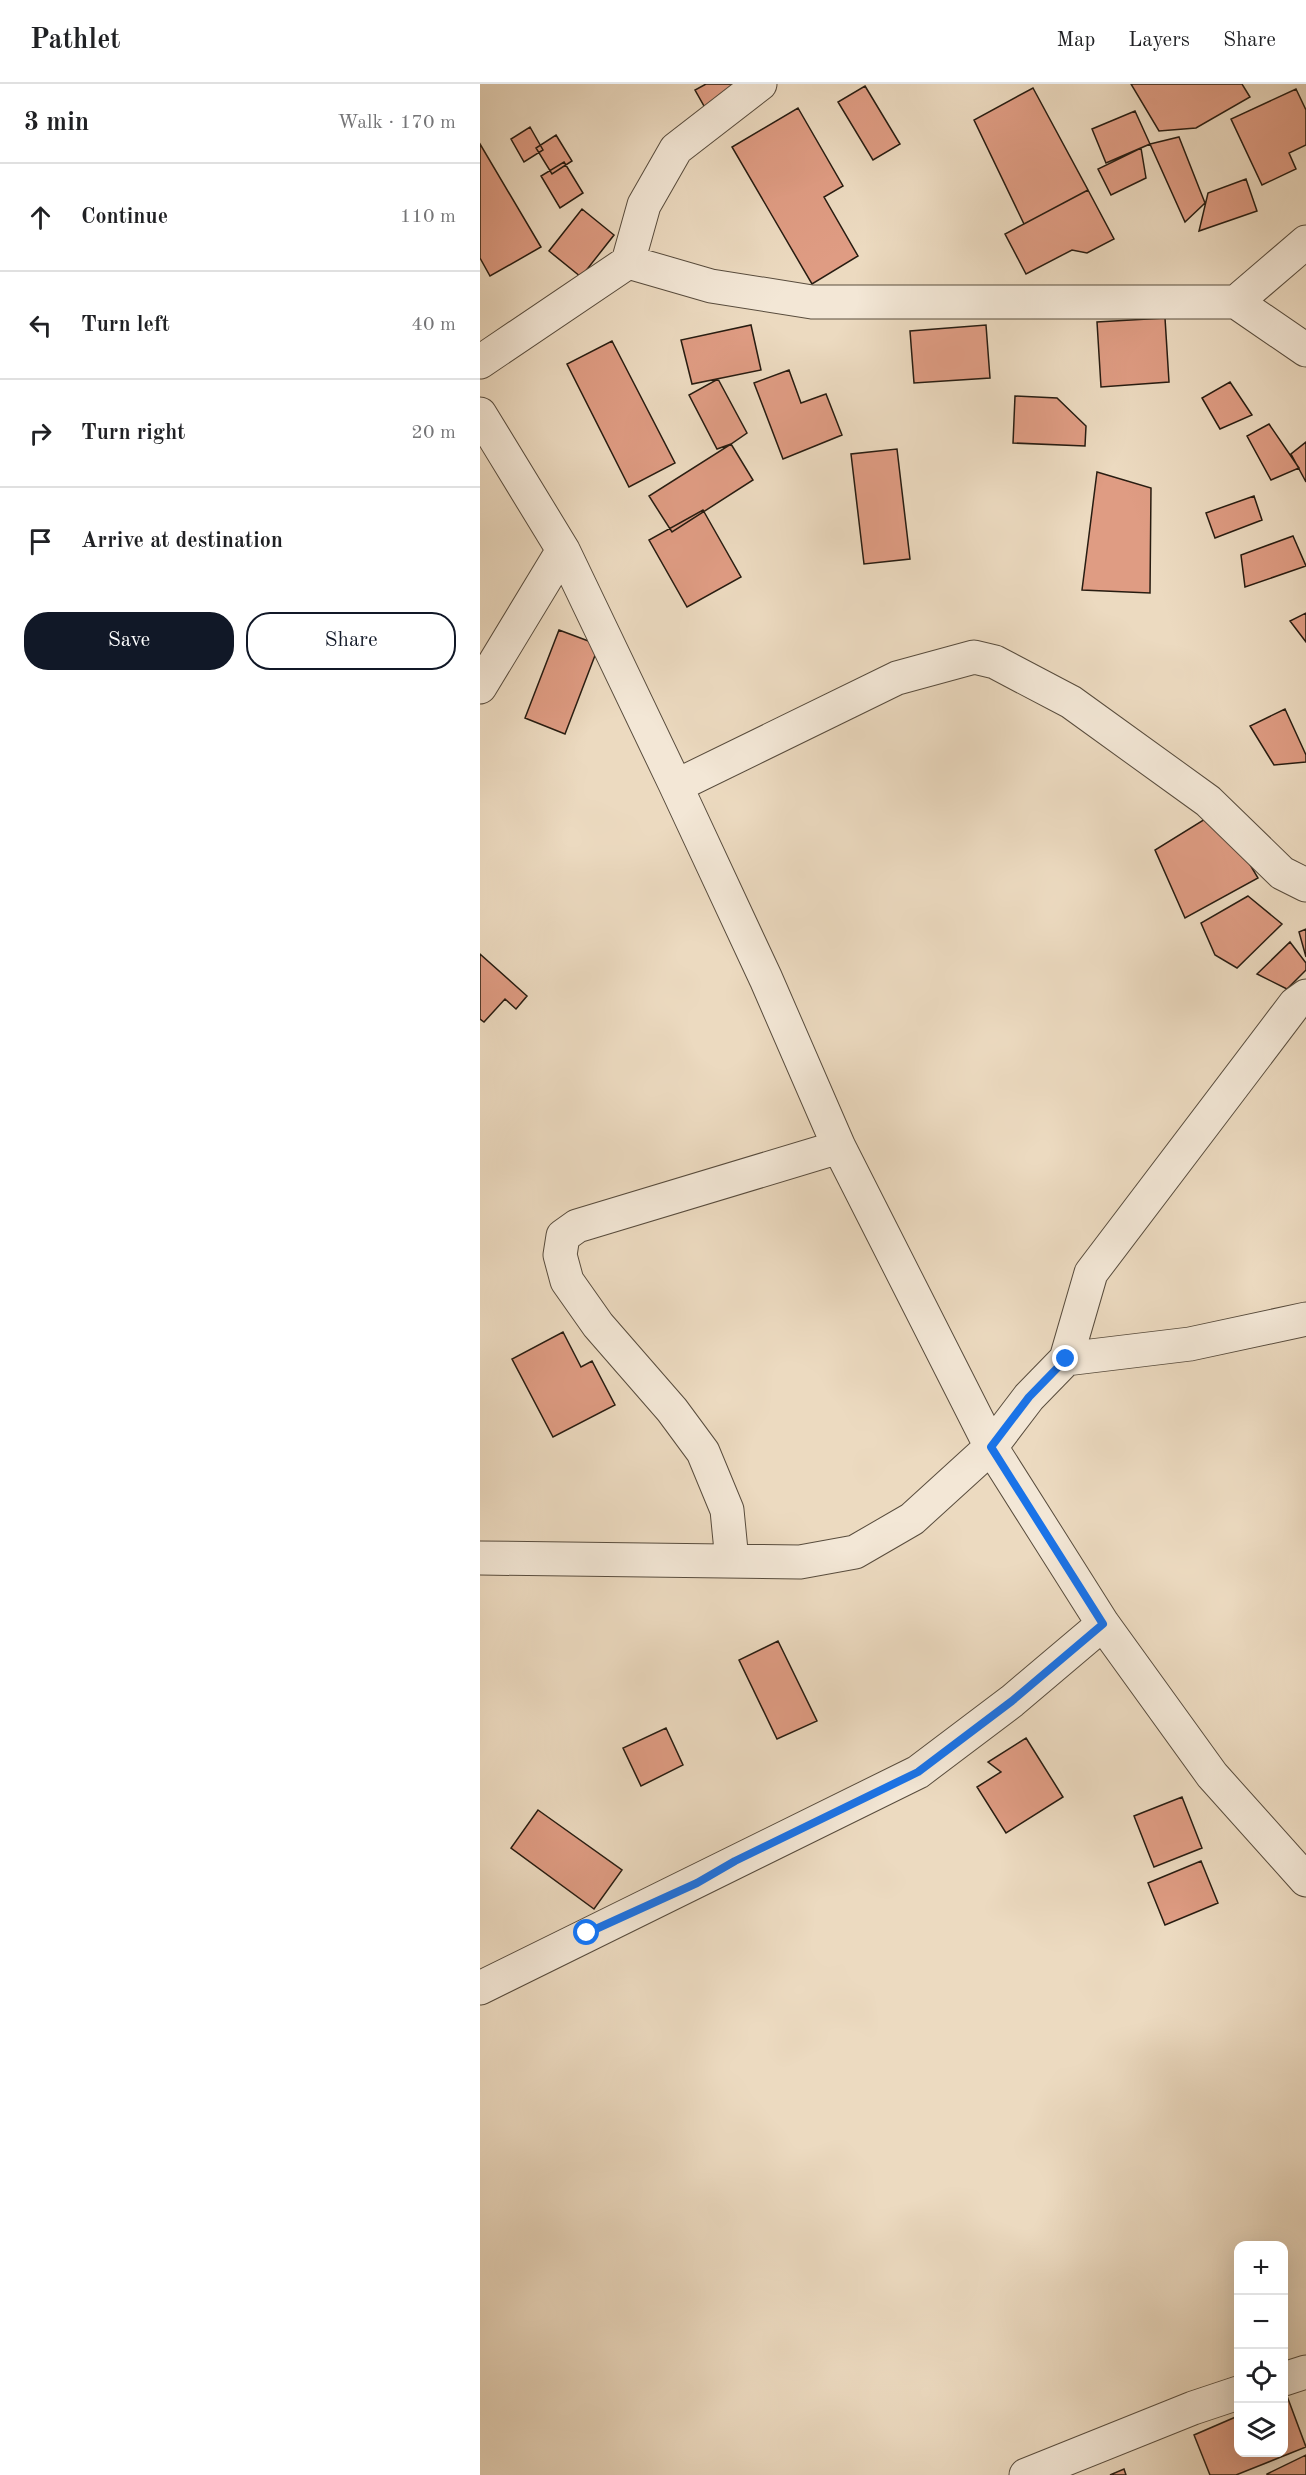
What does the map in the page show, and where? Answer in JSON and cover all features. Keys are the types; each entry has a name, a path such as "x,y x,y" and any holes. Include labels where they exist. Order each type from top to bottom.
{"street":[{"path":"480,362 628,262 644,205 676,149 760,84"},
{"path":"1236,302 1306,242"},
{"path":"628,262 711,286 812,302 1236,302 1306,350"},
{"path":"480,414 563,550 766,980 839,1147 991,1447 1103,1624 1212,1775 1306,1880"},
{"path":"480,687 563,550"},
{"path":"676,786 897,678 974,657 994,662 1071,702 1208,801 1282,873 1306,885"},
{"path":"480,1558 800,1562 855,1552 912,1519 991,1447 1029,1397 1066,1359 1091,1273 1295,1004 1306,996"},
{"path":"732,1561 727,1510 703,1452 672,1410 598,1325 567,1281 560,1255 563,1236 577,1226 839,1147"},
{"path":"1066,1359 1190,1344 1306,1318"},
{"path":"480,1988 587,1933 697,1883 735,1861 918,1772 1012,1701 1103,1624"},
{"path":"1288,2378 1306,2372"},
{"path":"1026,2475 1193,2408 1234,2395"}],"building":[{"path":"706,84 738,84 708,113 695,90"},
{"path":"1131,84 1242,84 1250,97 1196,128 1159,131"},
{"path":"865,86 900,144 873,160 838,102"},
{"path":"1033,88 1088,190 1024,224 974,120"},
{"path":"1296,89 1306,110 1306,145 1289,153 1296,169 1262,185 1231,119"},
{"path":"798,108 843,186 824,197 858,256 812,284 732,147"},
{"path":"1135,111 1150,144 1106,163 1092,129"},
{"path":"530,127 543,150 524,162 511,139"},
{"path":"556,135 572,161 552,174 536,148"},
{"path":"1179,137 1205,203 1185,222 1150,144"},
{"path":"480,144 541,247 490,276 480,258"},
{"path":"1141,148 1146,178 1111,195 1098,169"},
{"path":"564,162 583,193 560,208 541,176"},
{"path":"1246,179 1257,211 1199,231 1208,193"},
{"path":"1088,190 1114,239 1087,253 1072,250 1026,274 1005,234"},
{"path":"582,209 614,235 581,277 549,251"},
{"path":"1165,318 1169,382 1101,387 1097,322"},
{"path":"751,325 761,370 692,384 681,340"},
{"path":"986,325 990,378 914,383 910,331"},
{"path":"612,341 675,463 629,487 567,364"},
{"path":"789,370 801,403 826,394 842,435 783,459 754,383"},
{"path":"718,379 747,433 731,444 717,449 689,395"},
{"path":"1230,382 1252,415 1220,429 1202,398"},
{"path":"1015,396 1057,398 1086,426 1085,446 1013,443"},
{"path":"1269,424 1299,468 1271,480 1247,436"},
{"path":"1306,442 1306,482 1291,454"},
{"path":"731,444 753,480 672,532 649,496"},
{"path":"897,449 910,559 864,564 851,454"},
{"path":"1097,472 1151,488 1150,593 1082,590"},
{"path":"1254,496 1262,520 1215,538 1206,513"},
{"path":"703,510 741,577 687,607 649,540"},
{"path":"1293,536 1306,566 1245,587 1241,555"},
{"path":"1306,613 1306,642 1290,621"},
{"path":"559,630 599,645 565,734 525,718"},
{"path":"1285,709 1306,755 1306,762 1274,765 1250,726"},
{"path":"1218,811 1258,878 1185,918 1155,850"},
{"path":"1248,896 1282,924 1237,968 1215,955 1201,923"},
{"path":"1306,929 1306,957 1299,932"},
{"path":"1290,942 1306,963 1306,970 1287,989 1257,974"},
{"path":"480,954 527,996 516,1009 505,999 484,1022 480,1019"},
{"path":"563,1332 581,1367 592,1361 615,1405 553,1437 512,1359"},
{"path":"778,1641 817,1721 777,1739 739,1660"},
{"path":"666,1728 683,1765 641,1786 623,1748"},
{"path":"1026,1738 1063,1797 1006,1833 977,1787 1001,1772 988,1762"},
{"path":"1182,1797 1202,1848 1154,1867 1134,1816"},
{"path":"538,1810 622,1870 594,1909 511,1848"},
{"path":"1201,1861 1218,1903 1165,1925 1148,1883"},
{"path":"1288,2399 1306,2447 1288,2454"},
{"path":"1234,2418 1234,2457 1281,2457 1236,2475 1210,2475 1194,2435"},
{"path":"1306,2455 1306,2475 1267,2475 1267,2474"},
{"path":"1124,2469 1126,2475 1110,2475"}],"route":[{"path":"587,1933 697,1883 735,1861 918,1772 1012,1701 1103,1624 991,1447 1029,1397 1066,1359"}]}
